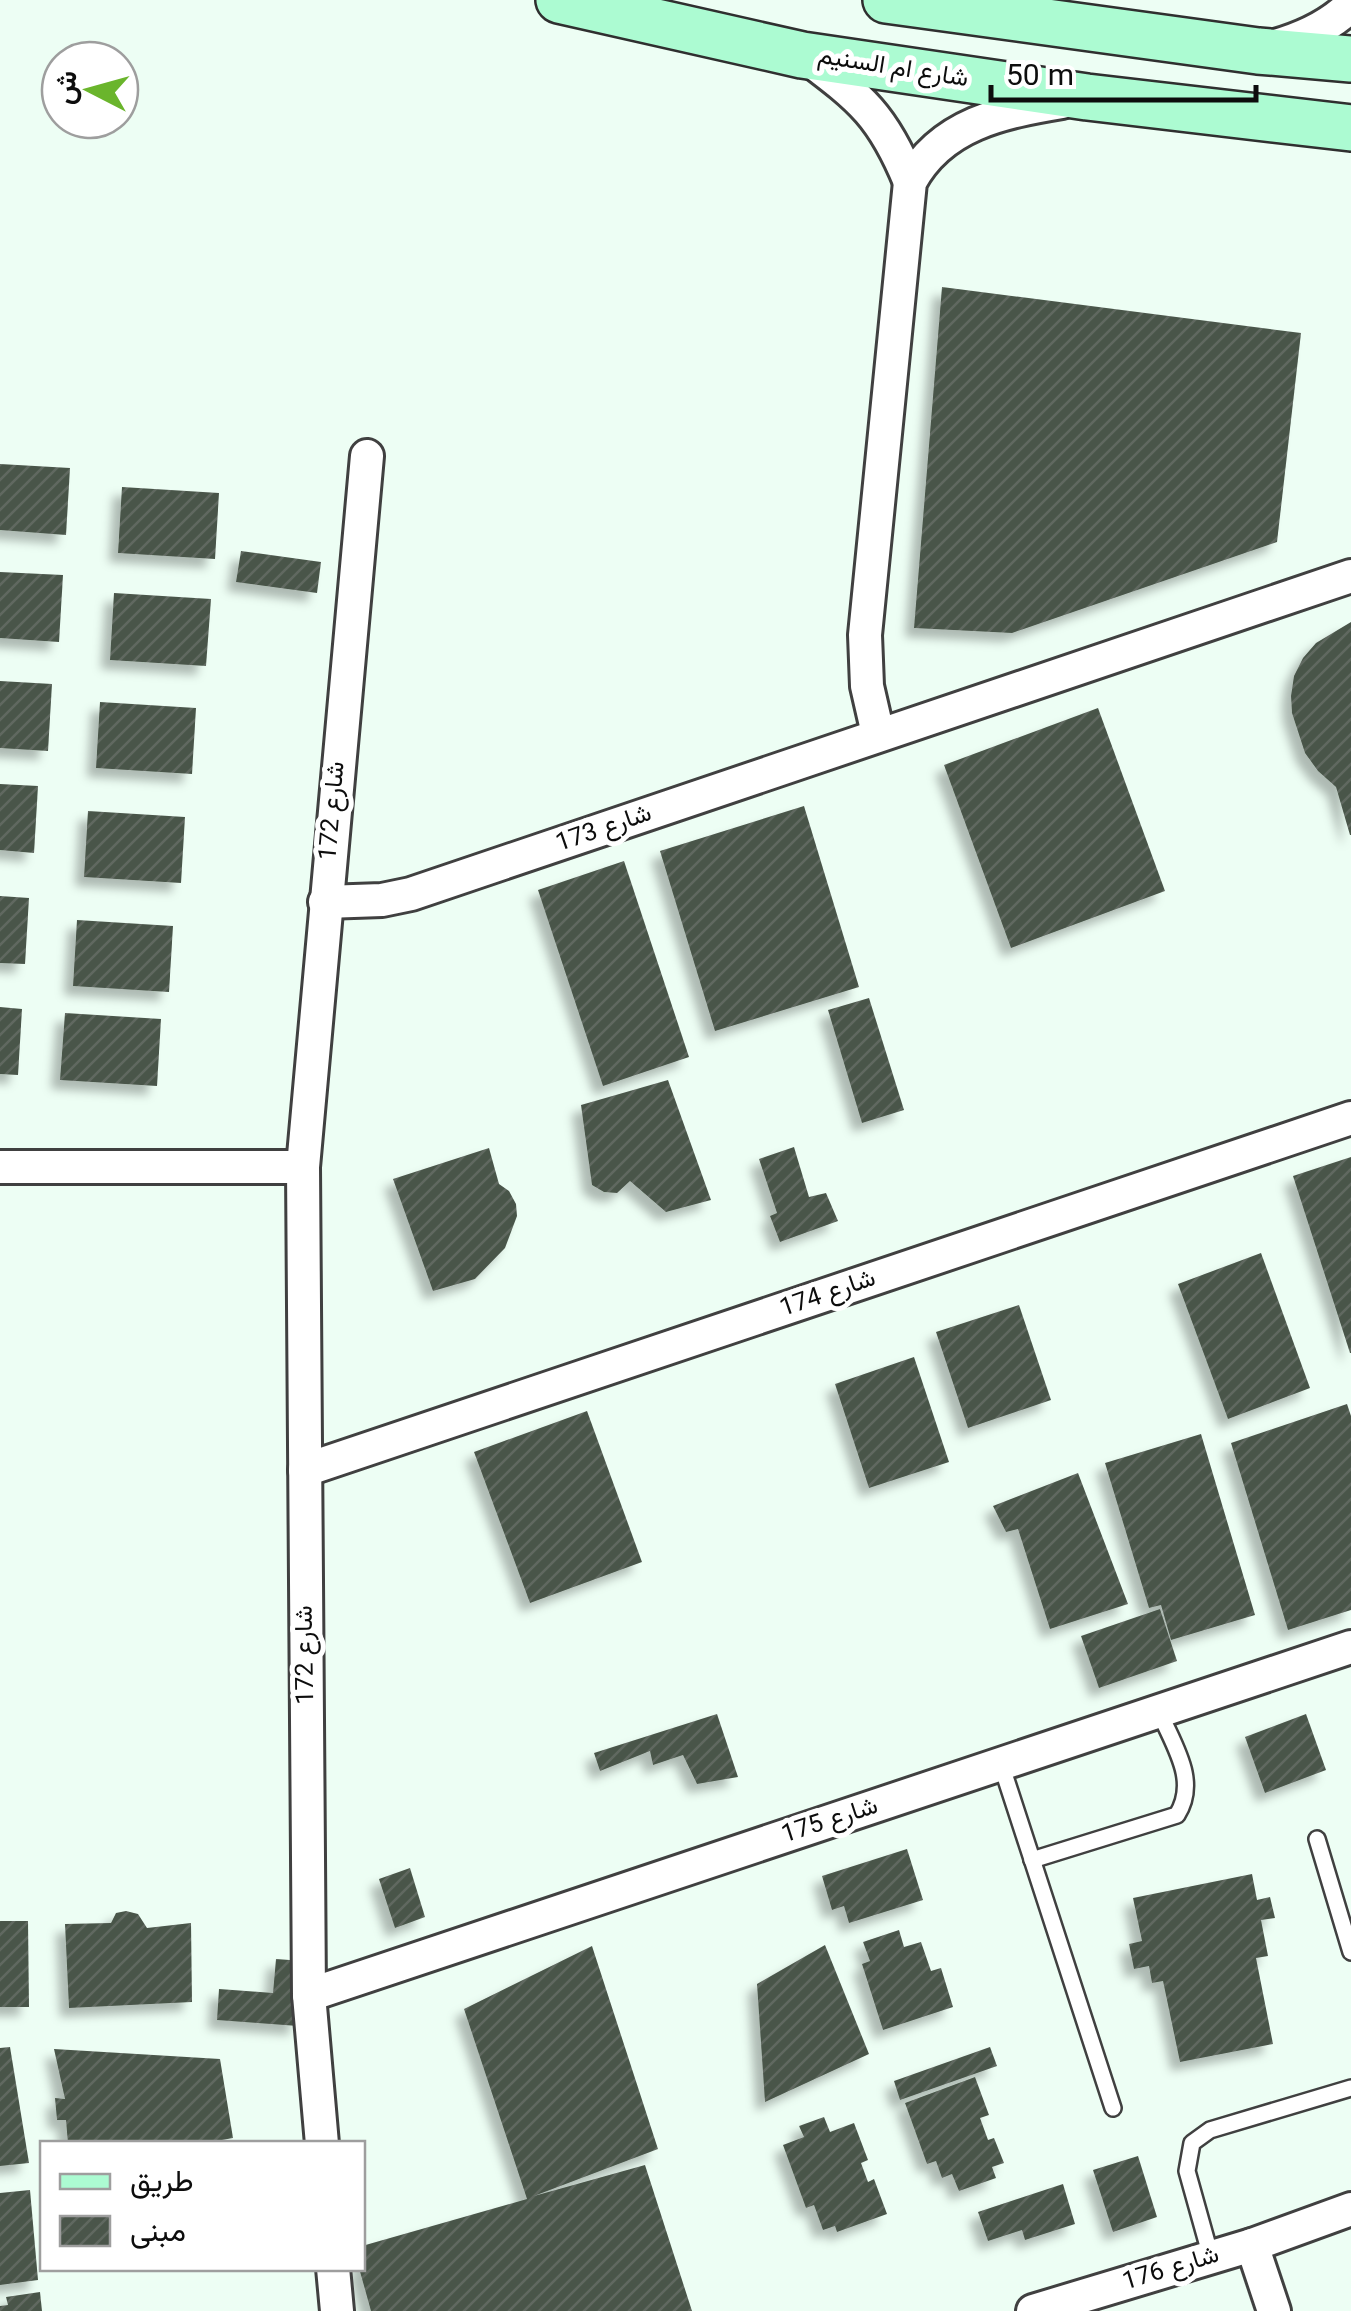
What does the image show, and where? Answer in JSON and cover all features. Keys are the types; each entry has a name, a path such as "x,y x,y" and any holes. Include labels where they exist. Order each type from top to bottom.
{"main road":[{"name":"شارع ام السنيم","path":"559,0 802,54 1087,97 1351,128"},
{"path":"886,0 1258,51 1351,59"}],"street":[{"path":"1258,51 1298,39 1339,18 1351,5"},
{"path":"802,54 853,93 882,124 910,182"},
{"path":"878,734 867,686 866,636 910,182 932,151 971,125 1023,108 1087,97"},
{"name":"شارع 172","path":"322,2141 309,1995 303,1167 368,456"},
{"name":"شارع 173","path":"325,902 382,900 411,894 1351,576"},
{"name":"شارع 174","path":"305,1470 1351,1118"},
{"path":"0,1167 303,1167"},
{"name":"شارع 175","path":"309,1995 1351,1646"},
{"name":"شارع 176","path":"1033,2311 1252,2245 1351,2210"},
{"name":"شارع 176","path":"1252,2245 1274,2311"},
{"path":"334,2271 337,2311"}],"lane":[{"path":"1032,1860 1177,1815 1186,1802 1188,1780 1159,1711"},
{"path":"1001,1764 1112,2108"},
{"path":"1318,1839 1351,1952"},
{"path":"1211,2257 1187,2171 1192,2143 1210,2130 1351,2088"}],"building":[{"path":"942,287 1301,333 1277,542 1012,633 914,628"},
{"path":"0,464 70,468 66,535 0,530"},
{"path":"122,487 219,493 215,559 118,553"},
{"path":"241,551 321,562 317,593 236,582"},
{"path":"0,572 63,575 59,642 0,638"},
{"path":"114,593 211,599 206,666 110,660"},
{"path":"1351,622 1350,835 1336,787 1305,753 1292,713 1291,696 1294,676 1303,658 1316,643"},
{"path":"0,681 52,684 48,751 0,748"},
{"path":"100,702 196,708 192,774 96,768"},
{"path":"1098,708 1165,891 1011,948 944,765"},
{"path":"0,784 38,786 34,853 0,850"},
{"path":"804,806 859,987 715,1031 660,851"},
{"path":"88,811 185,817 181,883 84,877"},
{"path":"624,861 689,1057 603,1086 538,890"},
{"path":"0,896 29,898 25,964 0,963"},
{"path":"77,920 173,926 169,992 73,986"},
{"path":"869,998 904,1110 862,1123 828,1010"},
{"path":"0,1007 22,1009 18,1075 0,1074"},
{"path":"65,1013 161,1019 157,1086 60,1080"},
{"path":"668,1080 711,1200 666,1212 630,1181 617,1193 604,1192 592,1185 581,1105"},
{"path":"794,1147 809,1197 826,1193 838,1221 780,1242 770,1216 777,1213 759,1159"},
{"path":"489,1148 499,1184 509,1191 516,1204 517,1216 505,1248 475,1279 433,1291 393,1179"},
{"path":"1351,1157 1351,1353 1350,1353 1293,1176"},
{"path":"1261,1253 1310,1388 1228,1419 1178,1284"},
{"path":"1019,1305 1051,1400 968,1428 936,1332"},
{"path":"914,1357 949,1462 869,1488 835,1384"},
{"path":"1347,1404 1351,1416 1351,1610 1288,1630 1231,1443"},
{"path":"587,1411 642,1562 530,1603 474,1452"},
{"path":"1201,1434 1255,1615 1171,1640 1161,1605 1149,1608 1105,1463"},
{"path":"1078,1473 1128,1604 1050,1629 1018,1529 1006,1532 993,1506"},
{"path":"1160,1609 1177,1661 1099,1688 1081,1636"},
{"path":"717,1714 738,1777 697,1784 683,1755 653,1765 650,1751 600,1771 594,1753"},
{"path":"1306,1714 1326,1770 1265,1793 1245,1737"},
{"path":"907,1849 923,1900 849,1923 844,1906 832,1910 822,1876"},
{"path":"410,1868 425,1917 395,1928 379,1879"},
{"path":"1252,1874 1257,1900 1270,1897 1275,1918 1261,1920 1268,1956 1256,1958 1273,2044 1180,2062 1163,1981 1152,1983 1149,1966 1134,1969 1129,1944 1142,1941 1133,1898"},
{"path":"116,1913 138,1914 147,1928 191,1923 192,2002 69,2008 65,1924 111,1923"},
{"path":"0,1921 28,1921 29,2007 0,2007"},
{"path":"899,1930 904,1947 921,1942 931,1971 941,1968 953,2007 883,2030 862,1964 870,1961 863,1942"},
{"path":"825,1945 869,2054 765,2102 757,1984"},
{"path":"592,1946 658,2149 534,2196 645,2165 692,2311 371,2311 360,2271 365,2271 365,2245 527,2199 464,2009"},
{"path":"276,1959 303,1961 298,2026 217,2020 219,1989 273,1993"},
{"path":"10,2047 29,2163 0,2166 0,2048"},
{"path":"990,2047 997,2066 900,2100 894,2081"},
{"path":"54,2049 220,2059 233,2138 68,2141 66,2120 57,2120 55,2098 65,2099"},
{"path":"975,2077 989,2115 980,2118 988,2140 994,2138 1004,2163 992,2167 996,2178 959,2191 952,2174 942,2178 936,2161 927,2164 905,2103"},
{"path":"824,2117 830,2132 854,2123 868,2160 861,2163 868,2182 874,2179 887,2214 837,2232 835,2226 823,2230 814,2205 806,2208 783,2145 804,2137 799,2126"},
{"path":"1138,2156 1157,2217 1113,2232 1093,2170"},
{"path":"1063,2184 1075,2224 1025,2240 1022,2230 988,2241 978,2212"},
{"path":"30,2190 38,2280 0,2285 0,2193"},
{"path":"40,2292 42,2311 0,2311 0,2306 8,2305 6,2297"}]}
